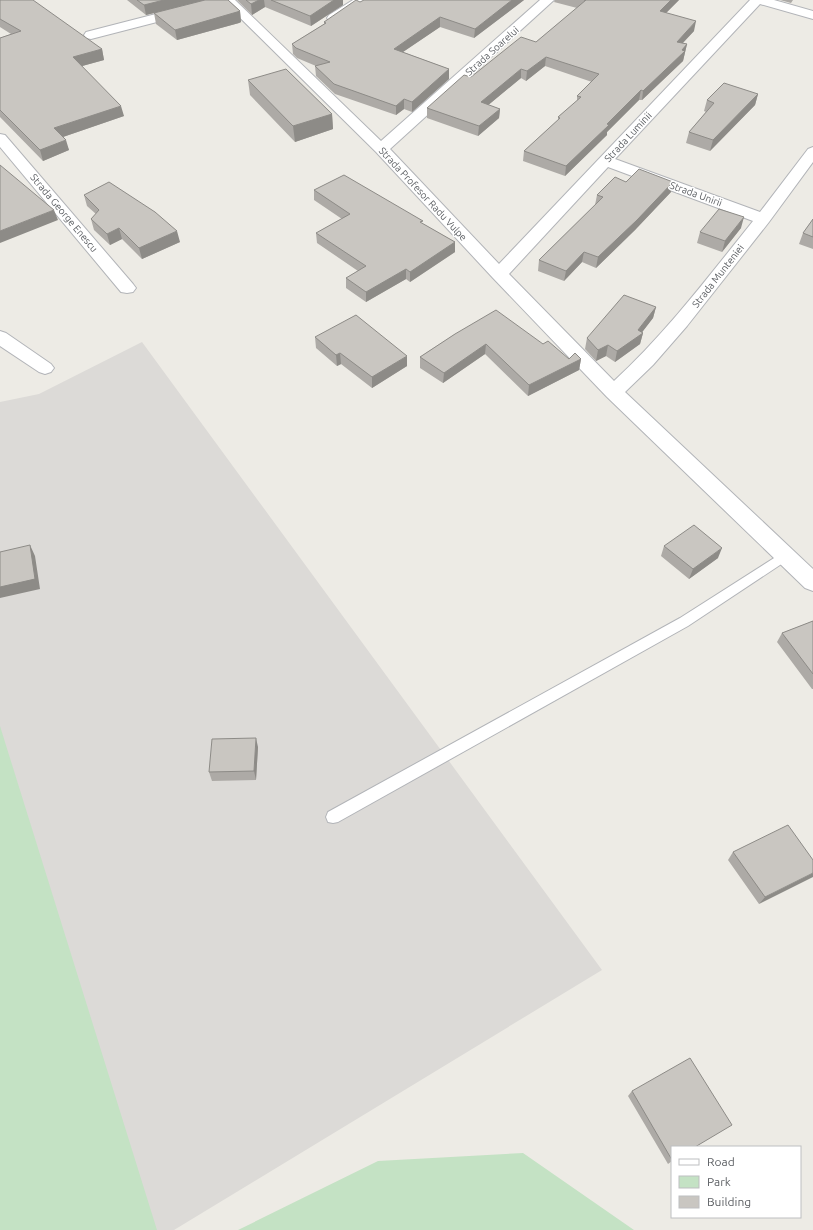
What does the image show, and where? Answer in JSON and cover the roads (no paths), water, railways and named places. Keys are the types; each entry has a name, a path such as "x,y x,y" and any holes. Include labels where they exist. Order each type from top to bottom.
{"street":[{"path":"212,4 228,0"},
{"name":"Strada Profesor Radu Vulpe","path":"228,0 289,48 381,149 499,274 614,392 813,582"},
{"path":"325,25 362,0"},
{"name":"Strada Soarelui","path":"381,149 548,0"},
{"path":"759,0 813,15"},
{"name":"Strada Luminii","path":"499,274 759,0"},
{"path":"91,35 197,8"},
{"name":"Strada George Enescu","path":"0,138 128,288"},
{"name":"Strada Munteniei","path":"614,392 647,361 681,322 764,219 813,152"},
{"name":"Strada Unirii","path":"606,161 764,219"},
{"path":"0,338 45,368"}],"lane":[{"path":"333,817 684,622 785,556"}]}
